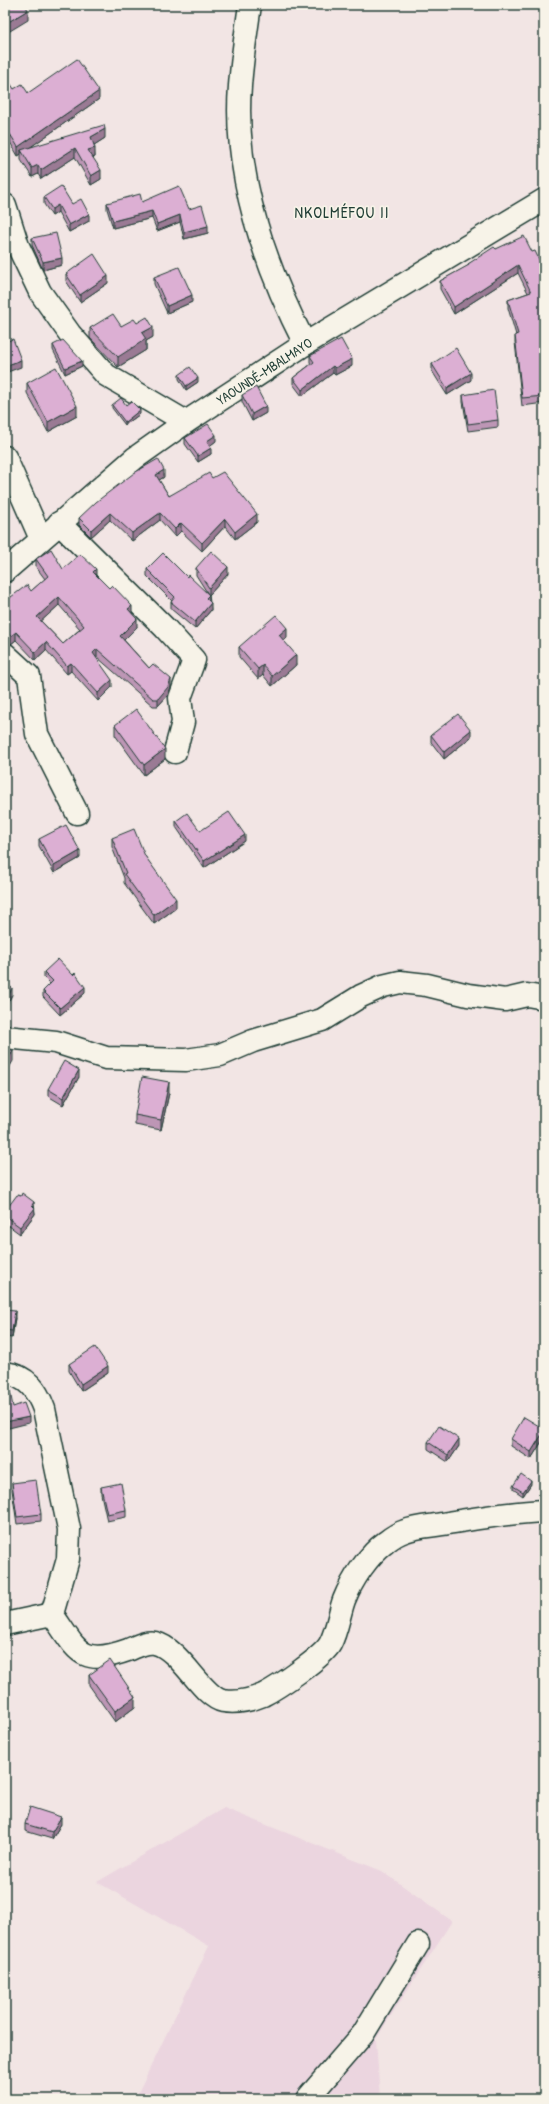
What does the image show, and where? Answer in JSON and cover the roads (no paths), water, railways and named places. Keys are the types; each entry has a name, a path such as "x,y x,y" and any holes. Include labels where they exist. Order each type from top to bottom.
{"main road":[{"path":"250,5 240,87 241,148 253,214 272,273 287,309 306,344"},
{"name":"YAOUNDÉ-MBALMAYO","path":"5,571 135,458 186,422 306,344 544,200"},
{"path":"5,205 18,246 40,292 70,334 106,375 186,422"},
{"path":"5,457 41,539"},
{"path":"59,523 166,628 194,660 180,698 182,722 175,752"},
{"path":"5,654 29,676 37,734 77,813"},
{"path":"5,1037 56,1042 106,1058 186,1060 220,1055 253,1041 322,1020 361,996 383,986 400,982 427,985 468,995 505,1000 527,994 544,998"},
{"path":"5,1373 28,1383 38,1392 44,1409 69,1529 68,1559 52,1614"},
{"path":"52,1614 77,1650 83,1654 99,1658 143,1643 155,1643 173,1655 212,1695 222,1701 248,1700 264,1694 320,1657 334,1637 345,1599 355,1580 372,1555 386,1542 404,1531 516,1512 544,1511"},
{"path":"5,1624 52,1614"},
{"path":"306,2099 363,2034 418,1944"}],"district":[{"name":"NKOLMÉFOU II","path":"342,212"}]}
